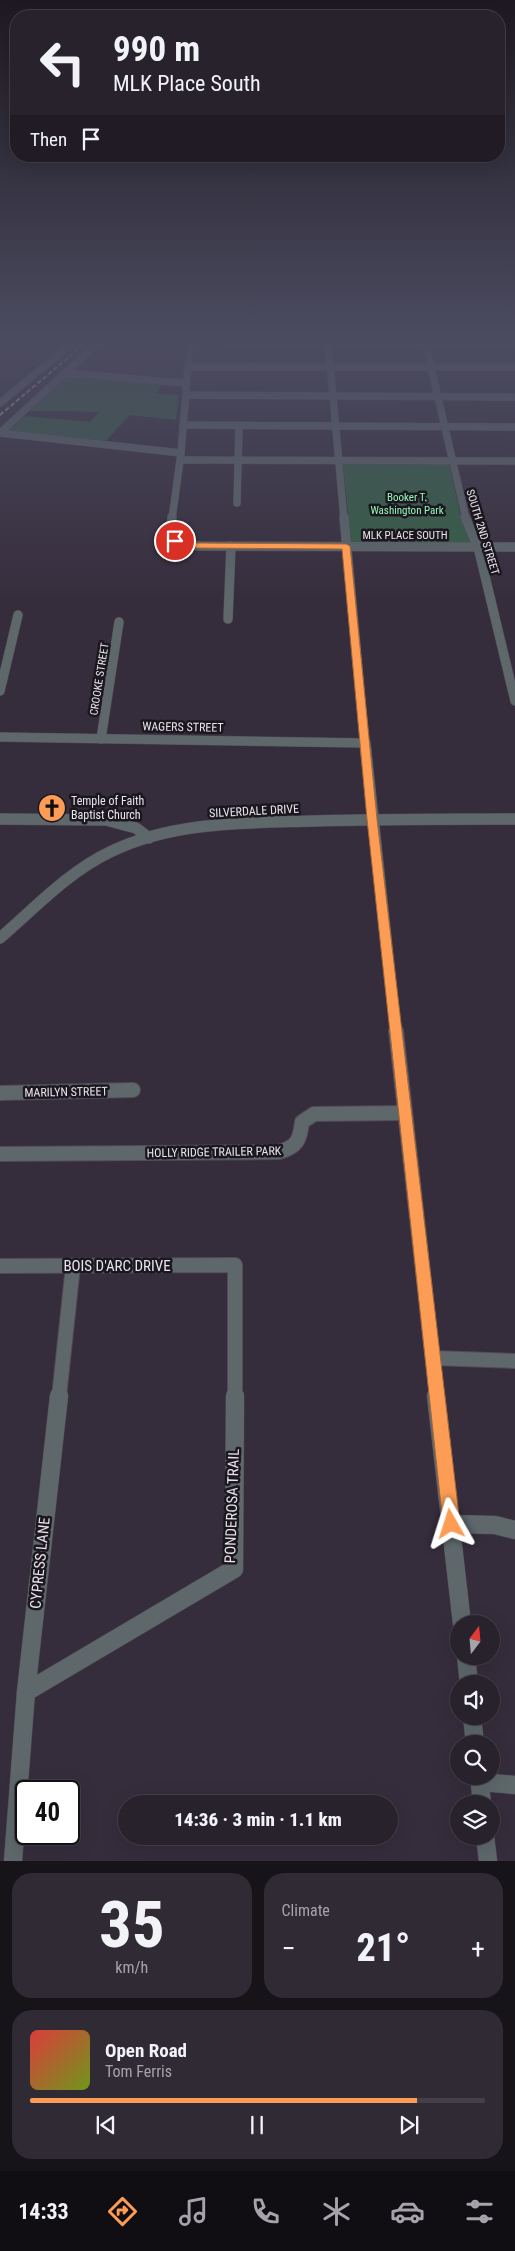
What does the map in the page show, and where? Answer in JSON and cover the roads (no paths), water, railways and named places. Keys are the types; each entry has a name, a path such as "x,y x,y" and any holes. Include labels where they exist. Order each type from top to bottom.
{"street":[{"path":"180,457 183,428"},
{"path":"237,503 239,428"},
{"path":"337,428 338,461 372,819 461,1615"},
{"name":"SOUTH 2ND STREET","path":"446,428 466,520 477,546 515,701"},
{"path":"0,433 180,457 237,460 515,461"},
{"name":"MLK PLACE SOUTH","path":"180,457 170,531 171,538 175,541 196,546 515,547"},
{"path":"228,619 231,546"},
{"path":"0,691 18,615"},
{"name":"CROOKE STREET","path":"101,738 119,622"},
{"name":"WAGERS STREET","path":"0,736 365,743"},
{"path":"0,819 106,820 136,828 150,838"},
{"name":"SILVERDALE DRIVE","path":"0,938 65,881 90,864 111,852 150,838 204,826 241,823 372,819 515,819"},
{"name":"MARILYN STREET","path":"0,1093 133,1090"},
{"name":"HOLLY RIDGE TRAILER PARK","path":"0,1154 279,1152 293,1149 300,1141 302,1122 314,1114 404,1113"},
{"name":"BOIS D'ARC DRIVE","path":"0,1266 235,1265"},
{"name":"PONDEROSA TRAIL","path":"26,1692 234,1569 235,1265"},
{"name":"CYPRESS LANE","path":"13,1861 26,1692 73,1266"},
{"path":"433,1358 515,1361"},
{"path":"451,1524 495,1525 515,1530"},
{"path":"500,1782 515,1784"},
{"path":"486,1845 488,1861"}],"place":[{"name":"Temple of Faith Baptist Church","path":"52,808"}],"park label":[{"name":"Booker T. Washington Park","path":"407,503"}]}
